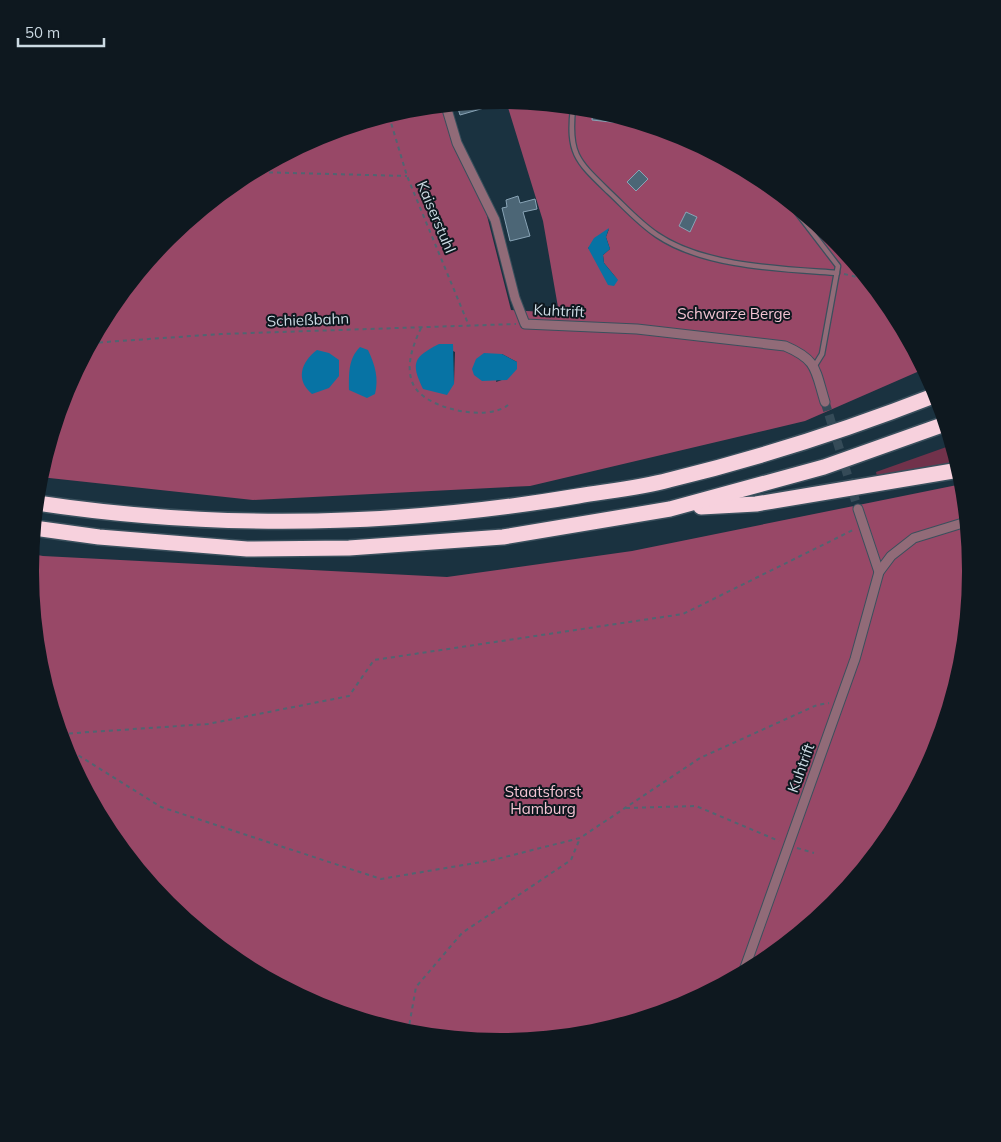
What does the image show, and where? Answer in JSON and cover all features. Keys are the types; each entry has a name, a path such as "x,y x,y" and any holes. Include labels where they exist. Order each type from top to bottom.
{"highway":[{"path":"44,504 155,516 248,522 338,521 447,514 545,502 667,481 818,440 928,398"},
{"path":"41,529 176,544 247,549 349,548 503,537 670,509 824,467 939,426"},
{"path":"670,509 756,504 951,471"}],"street":[{"name":"Kuhtrift","path":"448,112 457,142 495,220 515,298 525,324 637,329 778,344 802,354 814,367"},
{"path":"814,367 825,402"},
{"path":"858,509 879,572"},
{"name":"Kuhtrift","path":"747,961 861,642 879,572 891,556 914,538 959,524"}],"lane":[{"path":"572,115 570,130 575,155 586,169 644,226 659,236 708,258 837,273"},
{"path":"808,227 838,266 822,354 814,367"}],"path":[{"name":"Kaiserstuhl","path":"391,123 407,176 469,326"},
{"path":"268,172 407,176"},
{"path":"837,273 856,277"},
{"name":"Schießbahn","path":"99,343 221,334 525,324"},
{"path":"421,328 411,356 410,372 418,392 440,405 467,413 503,409 508,405"},
{"path":"68,733 208,724 349,696 374,660 683,614 862,525"},
{"path":"77,755 161,807 381,879 492,860 580,838 700,758 817,705 826,703 838,705"},
{"path":"626,808 696,806 788,845 814,853"},
{"path":"409,1024 416,987 462,933 571,860 580,838"}],"shaded area":[{"path":"946,447 950,464 877,476 876,472"}],"green space":[{"name":"Schwarze Berge","path":"509,109 561,113 591,118 649,134 705,157 757,187 805,224 848,267 884,314 917,372 805,421 530,486 253,500 49,478 54,451 63,423 86,367 117,314 153,267 196,224 244,187 296,157 352,134 410,118 443,113 457,153 485,208 511,310 559,313 543,221","holes":["609,229 606,237 610,249 603,255 604,263 618,280 588,248","439,344 455,352 454,384","502,354 517,362 509,376 496,382"]},
{"name":"Staatsforst Hamburg","path":"954,486 961,541 962,571 958,631 947,691 938,719 915,775 884,828 867,852 827,898 782,937 757,955 705,985 677,998 620,1017 591,1024 531,1032 500,1033 440,1029 410,1024 352,1008 324,998 270,971 244,955 196,918 174,898 134,852 117,828 86,775 74,748 54,691 43,631 40,601 40,555 447,577 632,551"}],"water":[{"path":"609,228 606,237 610,249 603,255 604,263 618,280 614,286 608,285 588,248 594,238"},
{"path":"439,344 453,344 454,384 447,395 423,389 416,372 417,361 420,357"},
{"path":"360,347 368,350 376,377 375,394 367,398 349,390 351,362"},
{"path":"317,350 329,353 339,360 339,376 329,388 312,394 303,383 302,371 307,360"},
{"path":"484,353 502,354 517,362 517,369 507,380 482,381 474,375 472,369 476,359"}],"building":[{"path":"478,110 460,115 459,111"},
{"path":"639,170 648,179 636,191 627,182"},
{"path":"518,196 520,203 535,199 537,209 523,212 530,236 510,241 502,208 507,207 506,200"},
{"path":"686,212 697,217 690,232 679,226"}],"tunnel":[{"path":"825,402 858,509"}]}
